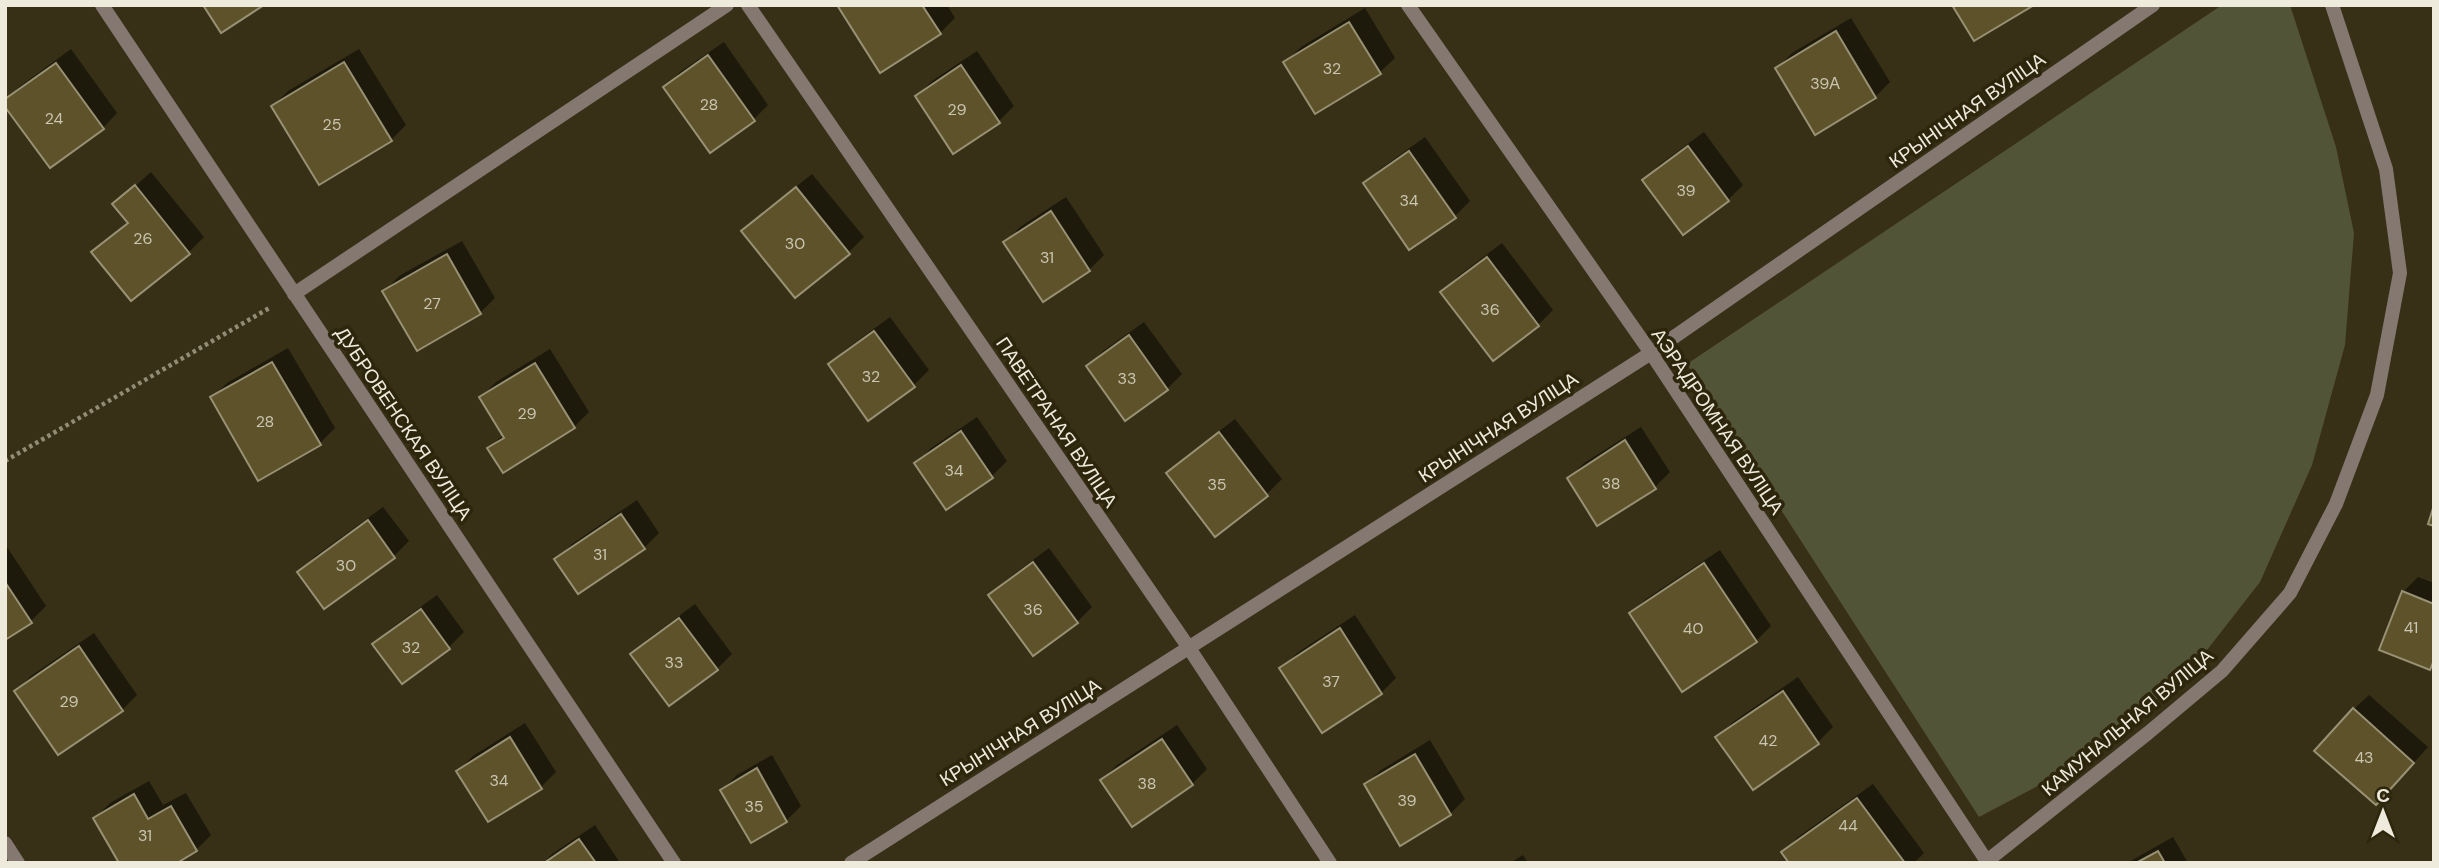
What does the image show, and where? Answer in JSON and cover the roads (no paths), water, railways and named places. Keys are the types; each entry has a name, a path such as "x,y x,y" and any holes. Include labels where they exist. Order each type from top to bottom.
{"street":[{"name":"ДУБРОВЕНСКАЯ ВУЛІЦА","path":"102,5 674,863"},
{"path":"294,293 727,5"},
{"name":"ПАВЕТРАНАЯ ВУЛІЦА","path":"748,5 1189,648 1330,863"},
{"name":"АЭРАДРОМНАЯ ВУЛІЦА","path":"1408,5 1651,353 1988,862"},
{"name":"КРЫНІЧНАЯ ВУЛІЦА","path":"851,863 1651,353 2153,5"},
{"name":"КАМУНАЛЬНАЯ ВУЛІЦА","path":"1988,862 2222,671 2290,593 2336,504 2377,395 2400,273 2386,169 2332,5"},
{"path":"5,843 18,863"}]}
